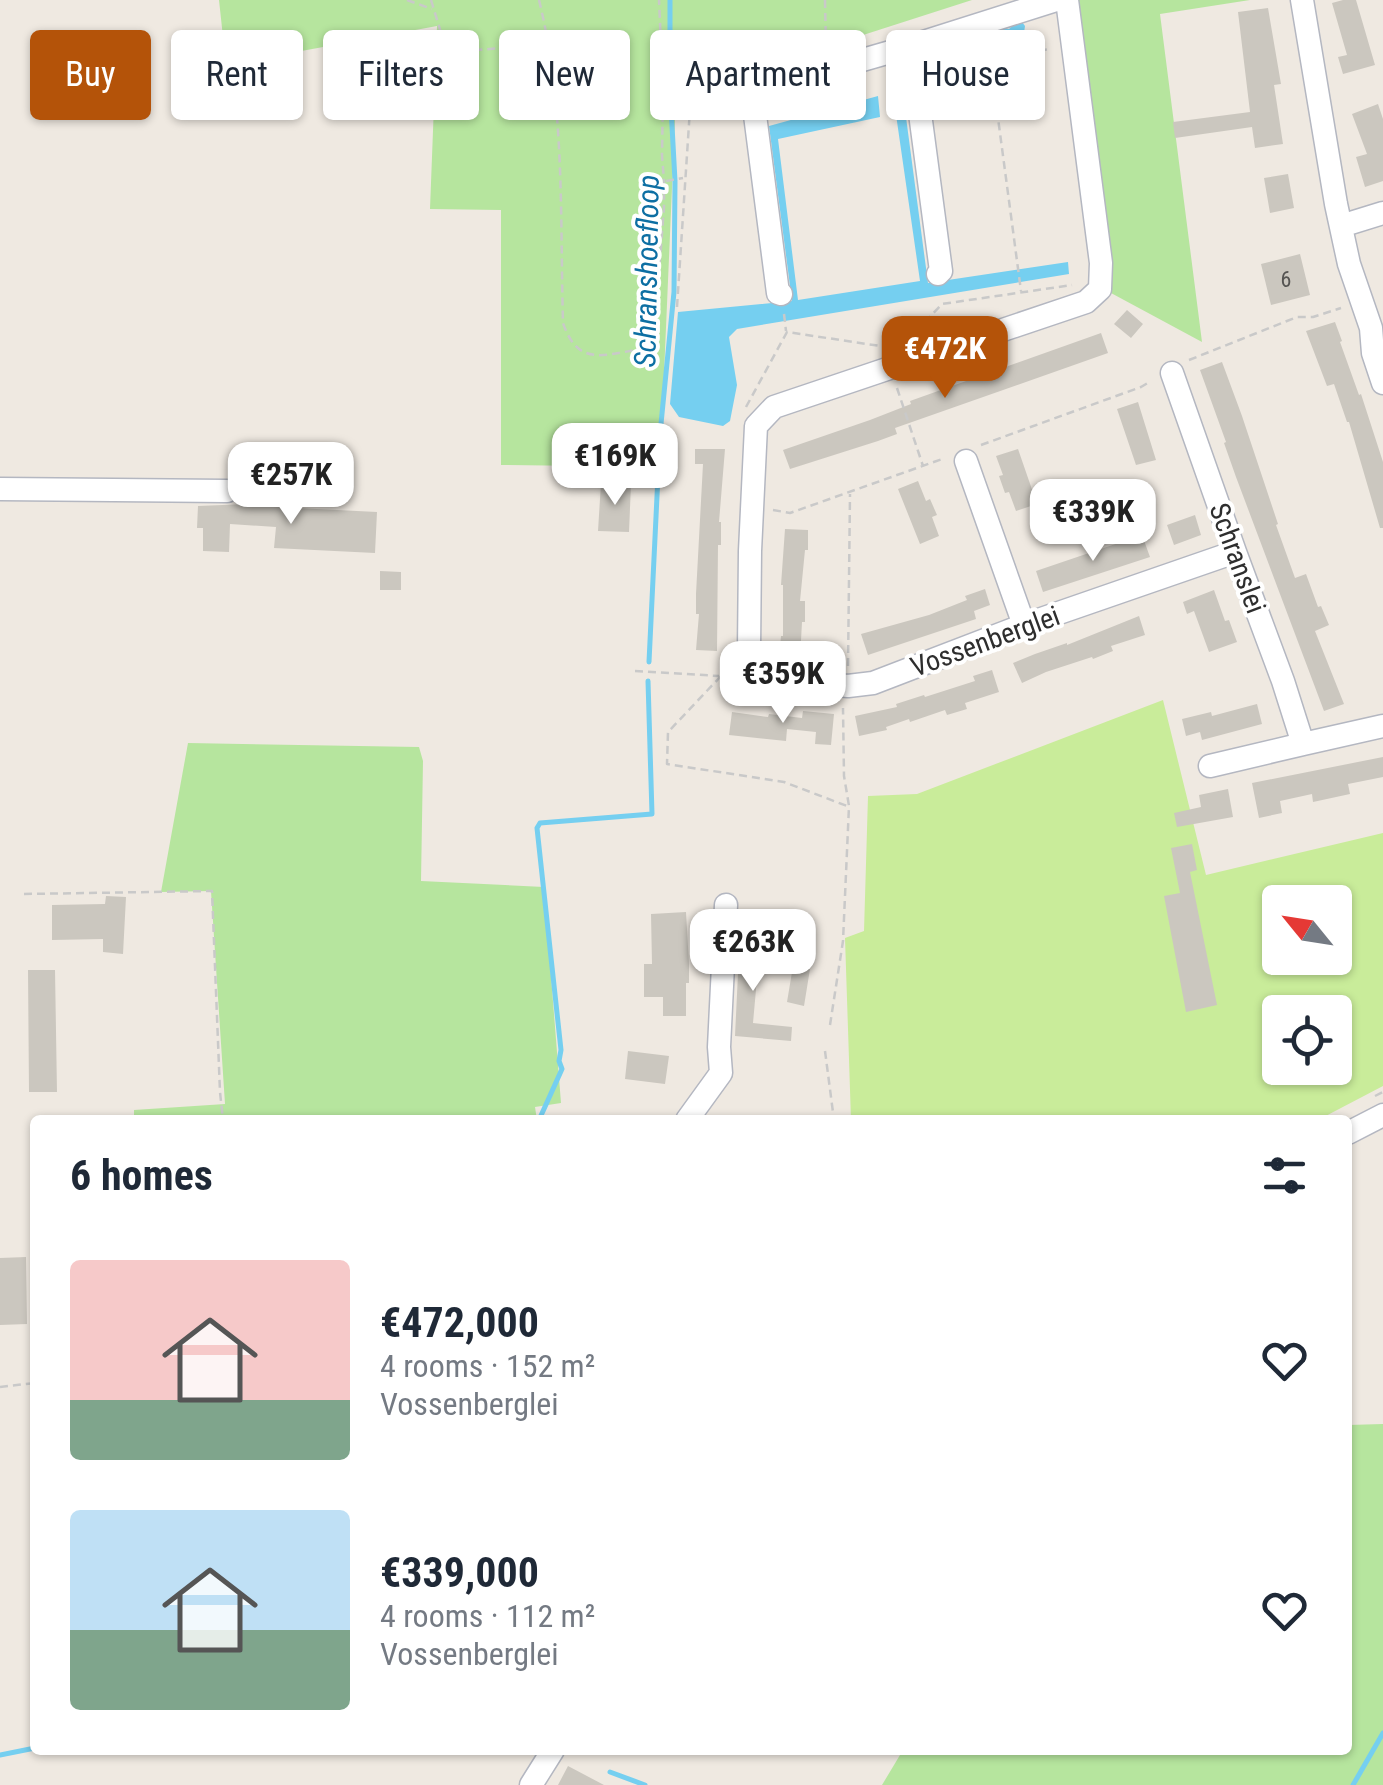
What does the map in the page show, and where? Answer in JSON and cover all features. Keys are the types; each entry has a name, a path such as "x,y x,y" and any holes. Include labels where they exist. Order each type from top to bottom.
{"street":[{"path":"961,30 999,9 1056,0"},
{"path":"746,678 756,426 774,407 892,358 1086,302 1100,289 1101,264 1067,0"},
{"path":"1302,0 1340,226 1383,383"},
{"path":"756,120 781,294"},
{"path":"921,120 941,271 938,274"},
{"path":"1340,226 1383,213"},
{"name":"Schranslei","path":"1170,372 1284,681 1303,744"},
{"path":"965,454 1024,625"},
{"path":"0,489 227,491"},
{"name":"Vossenberglei","path":"746,678 848,686 873,682 1234,552"},
{"path":"1210,766 1383,726"},
{"path":"691,1115 721,1073 726,905"},
{"path":"1352,1132 1383,1115"},
{"path":"530,1785 550,1755"}],"path":[{"path":"407,0 432,10"},
{"path":"431,0 442,36 454,52 499,48"},
{"path":"539,0 546,30"},
{"path":"557,120 563,323 570,344 583,353 601,356 641,349 652,332 664,182 664,90 658,0"},
{"path":"824,0 825,30"},
{"path":"1045,50 1073,46"},
{"path":"677,307 689,120"},
{"path":"999,120 1022,292"},
{"path":"664,182 686,178"},
{"path":"904,344 942,304 1076,284 1086,277 1100,279"},
{"path":"752,506 790,514 965,454 1141,387 1196,356 1298,316 1313,317 1362,300"},
{"path":"756,426 746,407 786,332 892,358 923,466"},
{"path":"830,1025 842,941 849,806 844,776 843,700 848,686 850,492"},
{"path":"635,671 746,678"},
{"path":"721,676 668,732 667,764 784,782 849,806"},
{"path":"24,894 212,891 222,1115"},
{"path":"824,1051 833,1115"},
{"path":"0,1388 30,1383"}],"green space":[{"path":"219,0 972,0 866,34 866,30 650,30 650,120 675,120 660,467 501,465 501,210 430,209 433,120 479,120 479,30 437,30 437,26 415,30 323,30 323,47 303,51 303,30 222,30"},
{"path":"1074,0 1250,0 1160,14 1202,342 1111,293 1113,269"},
{"path":"1163,700 1206,875 1383,833 1383,1086 1328,1115 851,1115 845,938 864,931 868,796 917,794"},
{"path":"188,743 419,747 423,761 421,881 544,887 561,1103 535,1107 536,1115 134,1115 134,1110 225,1104 211,891 161,892"},
{"path":"1383,1424 1383,1785 882,1785 900,1755 1352,1755 1352,1425"}],"water":[{"path":"1022,22 1024,30 996,30 1009,29"},
{"path":"878,96 880,117 778,139 798,300 920,281 897,120 906,120 928,283 1068,262 1069,274 737,329 729,337 737,385 730,421 723,426 679,417 670,404 678,312 792,301 769,126 791,120 866,120 866,99"}],"building":[{"path":"1356,0 1375,65 1343,74 1338,57 1347,55 1332,3"},
{"path":"1268,8 1281,84 1274,85 1283,144 1255,148 1252,127 1175,138 1173,122 1250,112 1238,12"},
{"path":"1378,104 1383,119 1383,181 1365,187 1356,157 1367,154 1352,114"},
{"path":"1288,174 1294,208 1270,213 1264,178"},
{"path":"1300,254 1310,295 1271,305 1261,264"},
{"path":"1127,310 1143,324 1131,338 1114,324"},
{"path":"1335,322 1383,462 1383,528 1349,422 1334,384 1327,386 1306,331"},
{"path":"1101,333 1108,353 895,428 897,434 878,441 790,469 783,450"},
{"path":"1222,362 1295,578 1306,574 1329,625 1315,631 1344,704 1324,711 1200,370"},
{"path":"1138,402 1156,460 1136,465 1117,409"},
{"path":"695,449 725,449 718,545 717,651 696,650 703,464 695,464"},
{"path":"1018,449 1037,504 1016,511 1009,492 1005,493 996,456"},
{"path":"918,481 937,515 932,517 939,536 920,544 898,489"},
{"path":"601,483 631,484 629,532 598,531"},
{"path":"247,499 277,501 277,507 377,512 375,553 274,548 276,527 230,524 229,552 203,551 203,528 197,528 198,506 247,504"},
{"path":"1195,515 1201,535 1174,545 1167,525"},
{"path":"785,529 808,530 800,601 805,601 805,622 800,659 779,657 783,636"},
{"path":"1142,535 1150,557 1043,592 1036,571"},
{"path":"380,571 401,572 401,590 380,590"},
{"path":"985,589 990,605 974,611 976,619 868,655 861,634 929,615"},
{"path":"1214,590 1237,642 1209,652 1194,611 1187,614 1183,602"},
{"path":"1139,616 1145,635 1111,646 1113,651 1093,659 1022,683 1013,663"},
{"path":"992,670 999,692 965,703 967,709 947,715 945,710 910,722 909,719 886,727 887,730 859,736 855,716 897,707 896,704 975,681 973,676"},
{"path":"1257,704 1262,724 1202,740 1200,732 1186,736 1182,719"},
{"path":"803,711 834,714 831,745 815,744 816,732 787,729 786,741 729,735 732,712 802,718"},
{"path":"1383,757 1383,777 1348,784 1350,794 1313,802 1312,794 1280,801 1282,813 1259,818 1252,783"},
{"path":"1228,789 1233,817 1177,827 1174,813 1201,807 1199,795"},
{"path":"1192,844 1197,870 1190,872 1217,1005 1186,1012 1164,896 1180,893 1171,848"},
{"path":"106,896 126,897 123,954 103,952 103,939 52,940 52,905 105,904"},
{"path":"686,912 686,1016 663,1016 663,997 644,997 644,964 652,964 651,914"},
{"path":"740,932 761,934 753,1023 792,1027 791,1041 735,1036"},
{"path":"793,966 810,969 804,1006 787,1002"},
{"path":"28,970 55,970 57,1092 29,1092"},
{"path":"628,1051 669,1056 665,1084 625,1079"},
{"path":"26,1257 27,1324 0,1325 0,1258"},
{"path":"568,1766 604,1785 558,1785"}],"waterway":[{"name":"Schranshoefloop","path":"649,662 660,434 674,292 670,0"},
{"name":"Schranshoefloop","path":"541,1115 562,1069 537,828 540,823 652,814 648,681"},
{"path":"1353,1785 1383,1733"},
{"path":"0,1755 30,1749"},
{"path":"610,1772 645,1785"}]}
